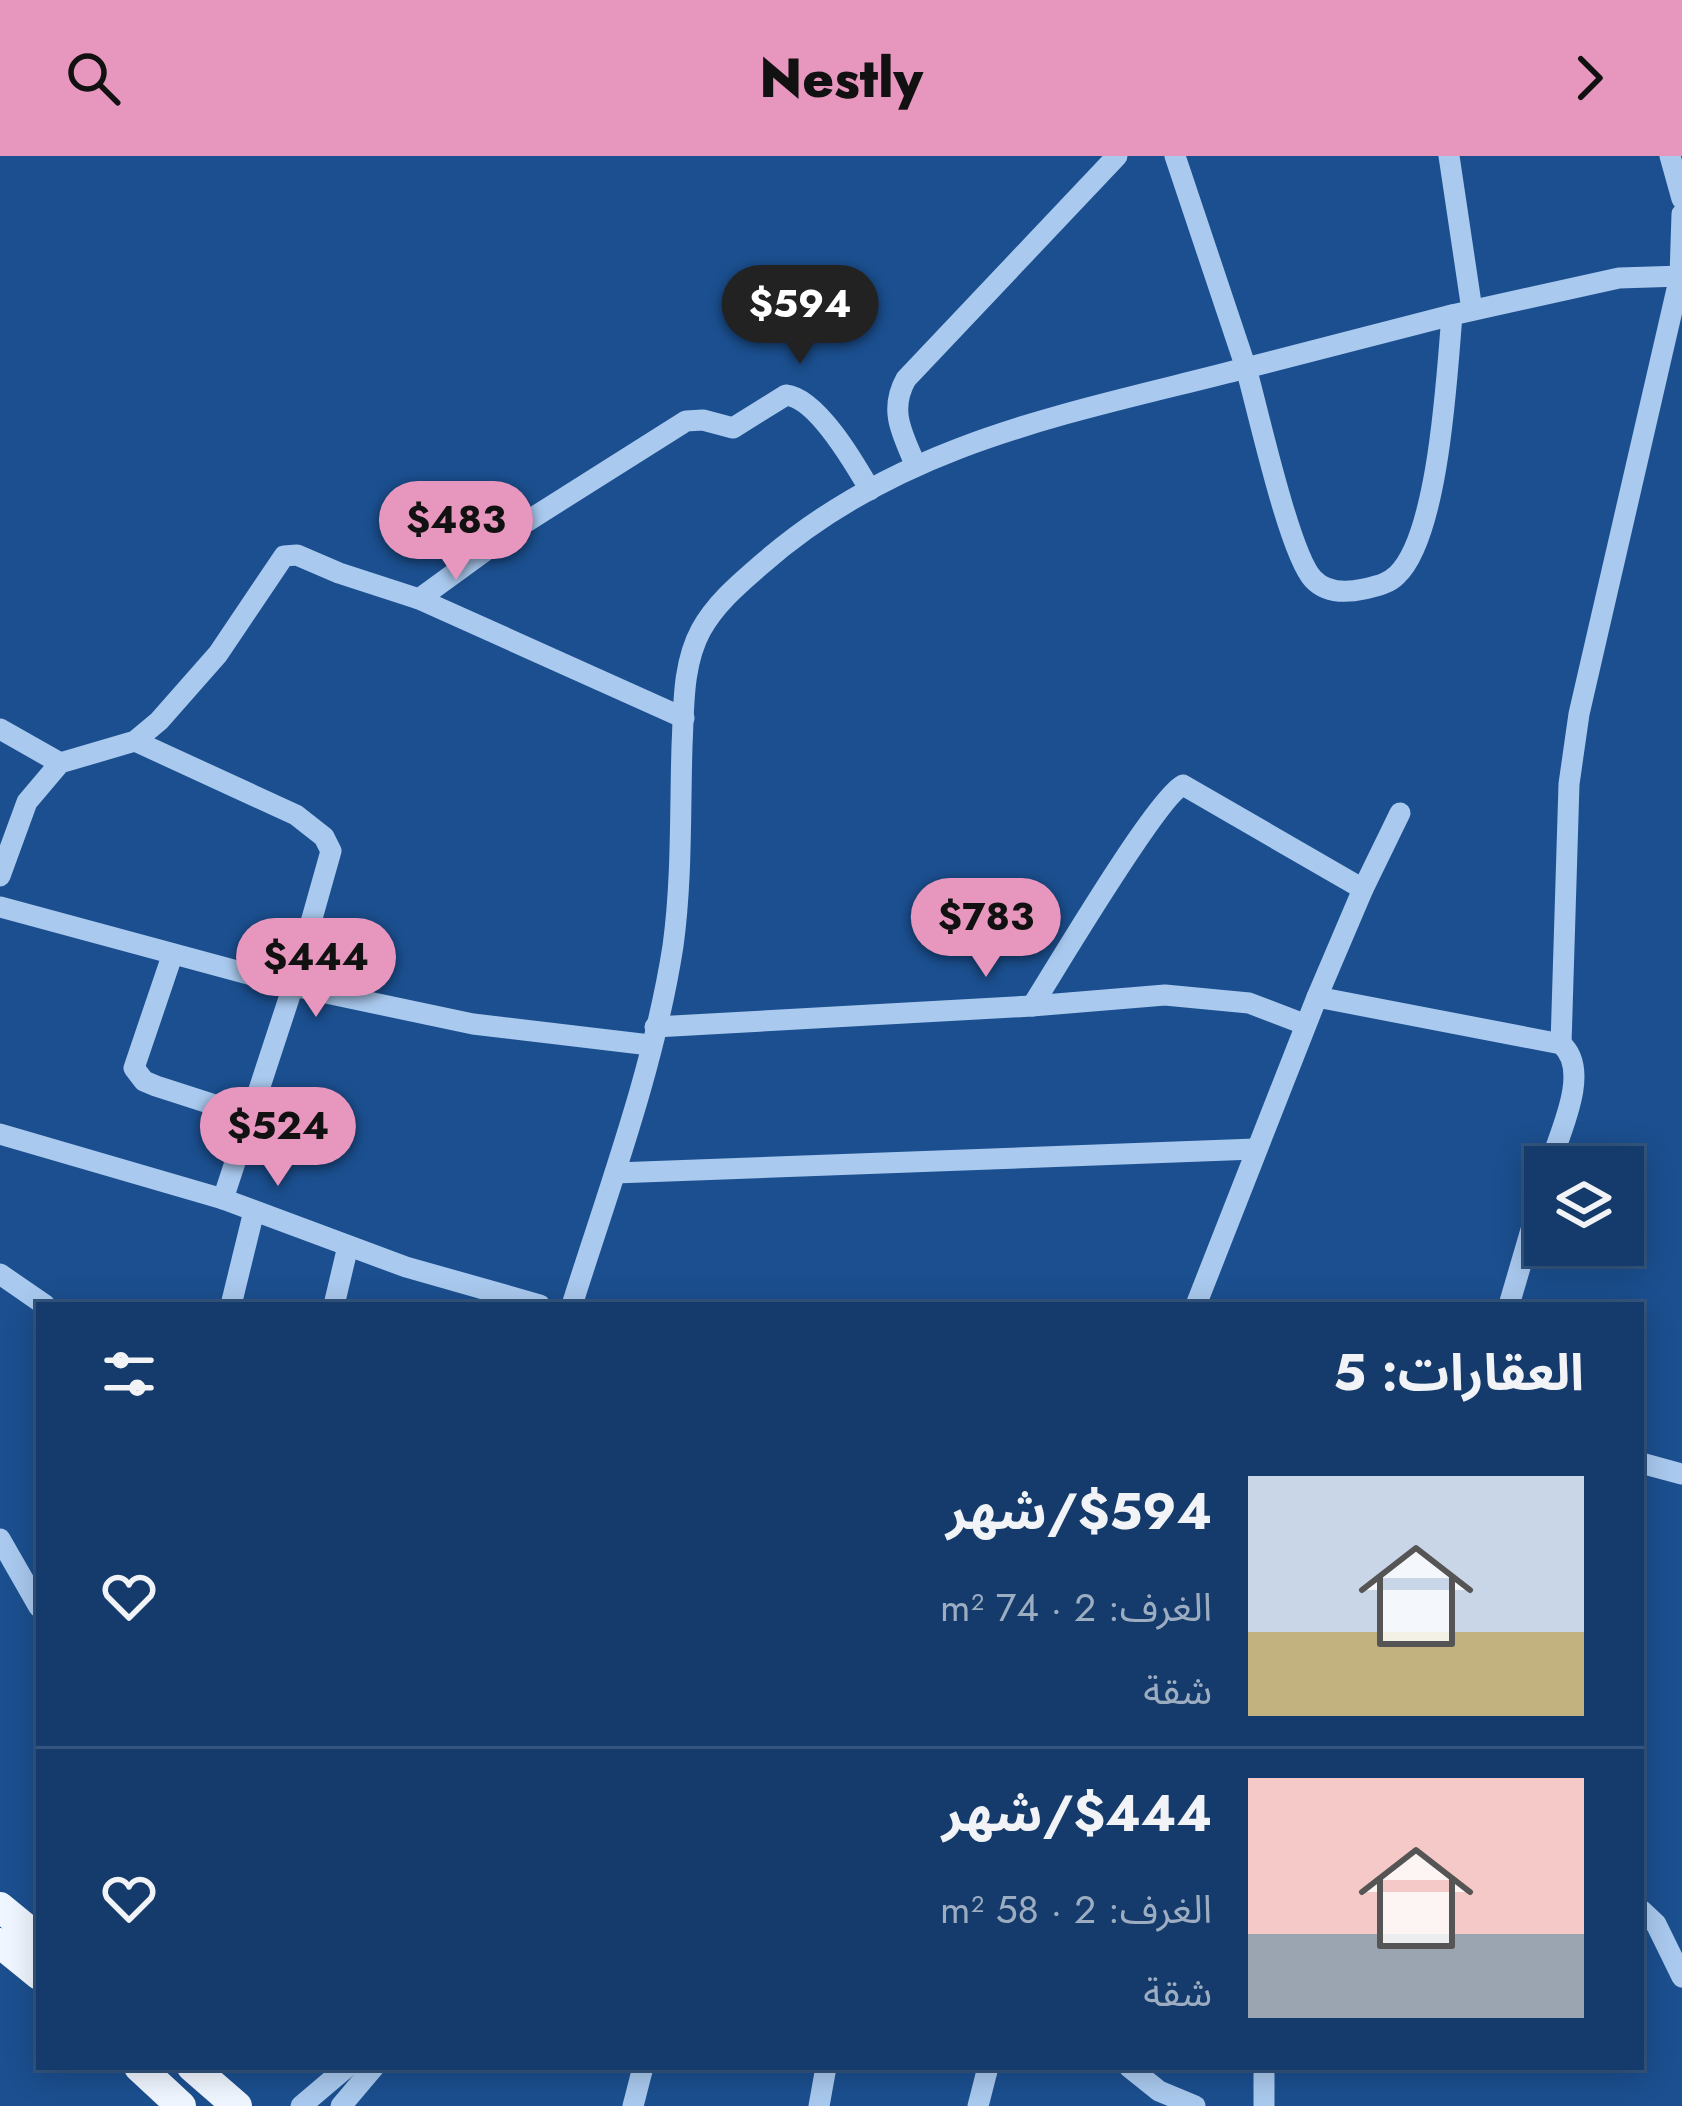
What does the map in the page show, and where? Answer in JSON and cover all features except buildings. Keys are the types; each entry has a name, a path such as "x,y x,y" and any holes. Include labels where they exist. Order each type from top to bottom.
{"main road":[{"path":"0,1907 36,1937"},
{"path":"0,1943 36,1973"},
{"path":"142,2070 181,2106"},
{"path":"195,2070 237,2106"}],"street":[{"path":"916,466 896,417 897,394 906,380 1117,156"},
{"path":"1175,156 1246,368 1304,566 1327,590 1354,591 1384,584 1405,566 1427,507 1462,313 1449,156"},
{"path":"1670,156 1682,199"},
{"path":"1561,1045 1569,784 1579,714 1681,276 1682,214"},
{"path":"573,1302 615,1174 652,1036 676,914 683,718 690,660 700,632 721,601 786,542 870,490 999,431 1462,313 1619,278 1681,276"},
{"path":"419,598 515,529 686,421 734,428 786,394 797,396 841,441 870,490"},
{"path":"0,876 27,802 60,763 135,741 202,674 284,556 297,555 419,598 683,718"},
{"path":"0,729 60,763"},
{"path":"135,741 296,815 324,837 331,851 223,1199"},
{"path":"1032,1006 1148,825 1179,786 1363,889"},
{"path":"1197,1302 1304,1024 1400,813"},
{"path":"0,907 292,986 473,1024 652,1036 1165,994 1249,1003 1304,1024"},
{"path":"172,956 134,1061 138,1075 156,1086 249,1116"},
{"path":"1317,997 1561,1045 1573,1058 1574,1075 1555,1146"},
{"path":"0,1134 223,1199 449,1281 528,1302"},
{"path":"615,1174 1255,1149"},
{"path":"232,1302 254,1211"},
{"path":"335,1302 348,1246"},
{"path":"1510,1302 1524,1254"},
{"path":"0,1274 41,1302"},
{"path":"1644,1464 1682,1474"},
{"path":"0,1539 36,1602"},
{"path":"1644,1913 1656,1924 1682,1977"},
{"path":"301,2106 343,2070"},
{"path":"341,2106 371,2070"},
{"path":"633,2106 642,2070"},
{"path":"820,2106 826,2070"},
{"path":"978,2106 987,2070"},
{"path":"1135,2070 1163,2098 1195,2106"},
{"path":"1264,2070 1264,2106"}]}
